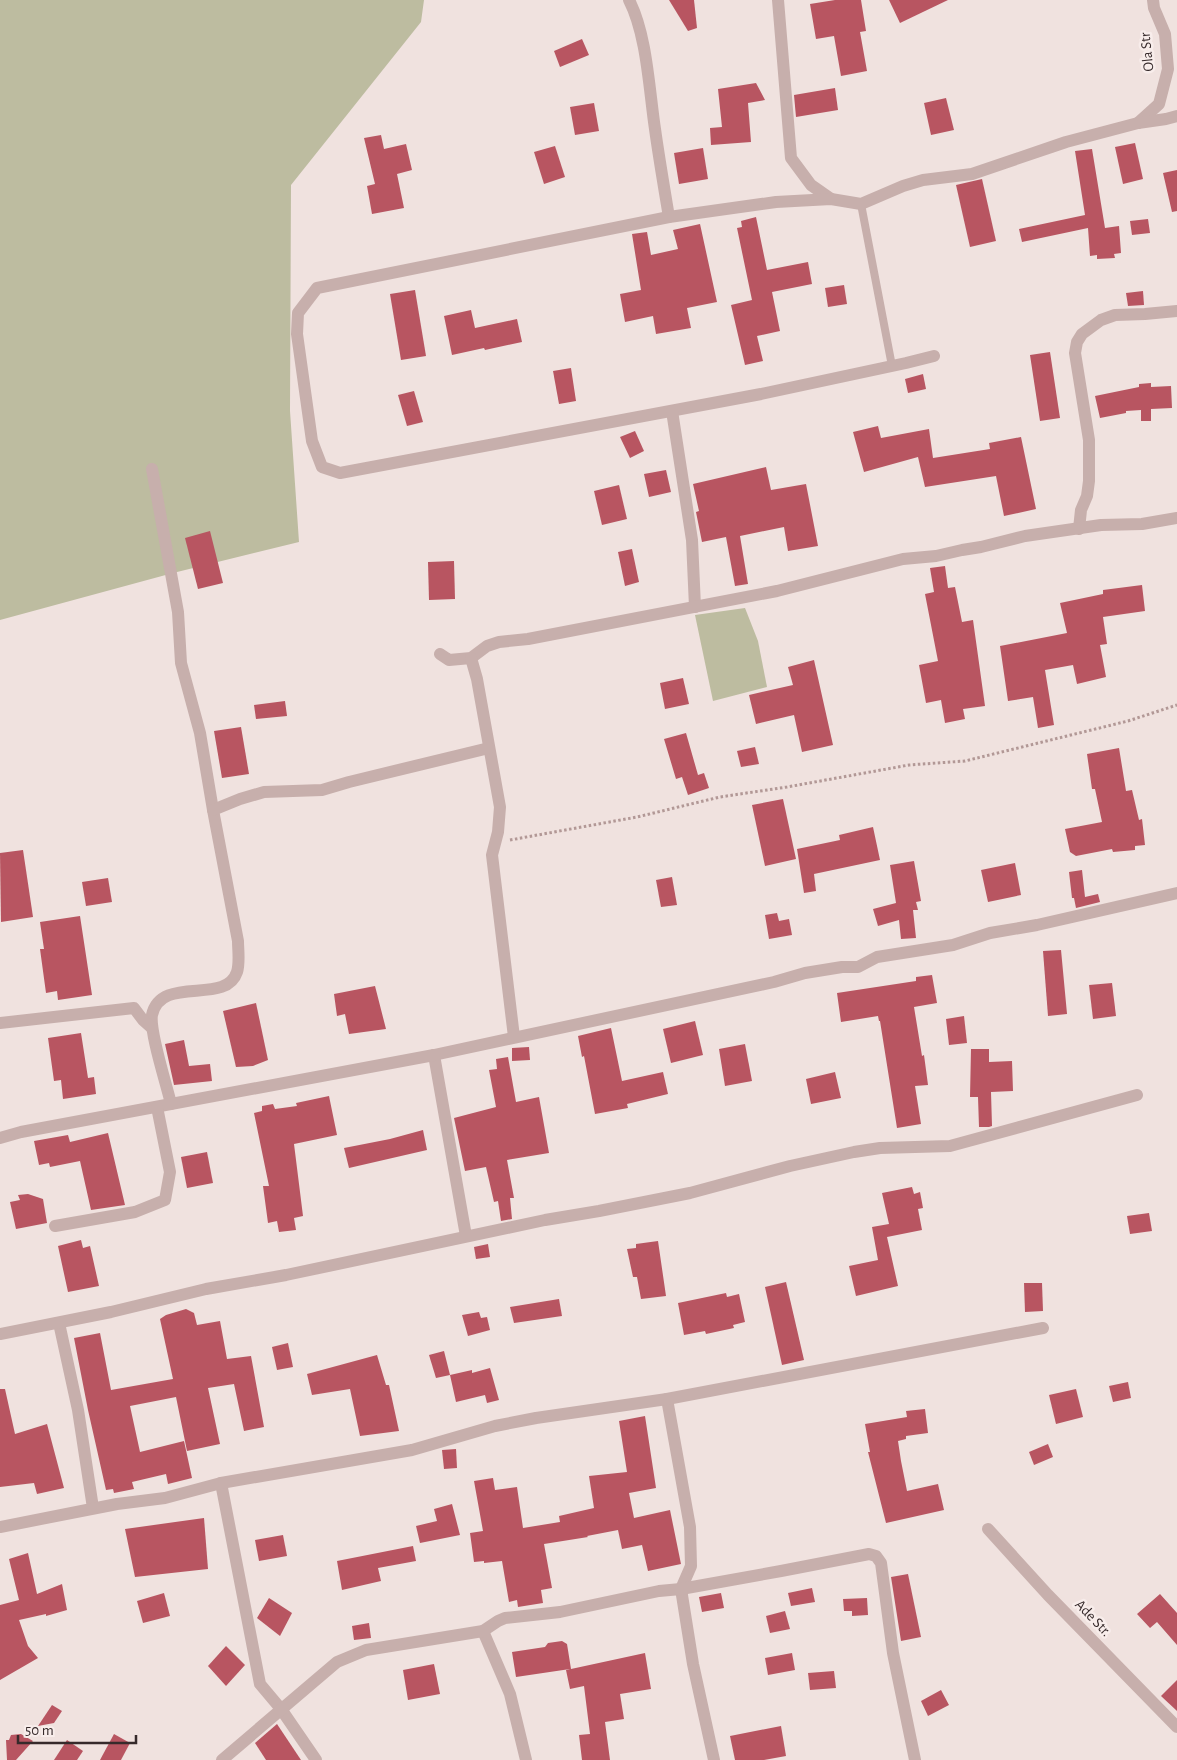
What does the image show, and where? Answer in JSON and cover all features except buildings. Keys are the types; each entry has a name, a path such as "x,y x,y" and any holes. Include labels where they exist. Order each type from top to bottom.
{"street":[{"path":"629,0 636,14 648,76 669,217"},
{"path":"778,0 791,158 811,185 831,199"},
{"name":"Ola Str","path":"1138,123 1159,104 1168,70 1165,34 1154,8 1153,0"},
{"path":"934,356 672,411 340,473 322,467 312,442 297,334 298,313 317,288 669,217 776,202 831,199 861,204 903,186 923,180 972,174 1066,142 1138,123 1177,116"},
{"path":"1079,529 1081,510 1087,496 1090,481 1089,440 1075,353 1077,342 1082,334 1101,320 1115,315 1177,310"},
{"path":"672,411 692,540 695,608"},
{"path":"152,469 178,612 182,663 200,733 238,941 239,961 237,972 232,981 217,988 171,994 158,1003 152,1014 152,1028 171,1104"},
{"path":"440,654 449,660 471,658 486,646 499,642 528,639 695,608 777,591 903,559 936,556 1025,536 1101,525 1142,524 1177,518"},
{"path":"471,658 477,679 500,808 498,832 492,856 514,1037"},
{"path":"213,810 264,792 322,790 490,748"},
{"path":"0,1138 21,1132 434,1055 805,974 842,967 858,967 877,957 953,945 990,933 1037,926 1177,893"},
{"path":"0,1024 134,1008 152,1028"},
{"path":"434,1055 466,1236"},
{"path":"0,1334 59,1323 206,1289 286,1275 466,1236 690,1193 790,1166 854,1152 880,1148 950,1146 1137,1095"},
{"path":"55,1226 135,1212 165,1200 170,1172 157,1107"},
{"path":"59,1323 78,1410 93,1508"},
{"path":"0,1527 93,1508 165,1498 221,1483 412,1450 495,1426 528,1419 667,1399 1043,1328"},
{"path":"667,1399 690,1527 690,1566 681,1589 693,1664 714,1760"},
{"path":"221,1483 260,1684 281,1709 316,1760"},
{"name":"Ade Str.","path":"988,1529 1048,1596 1177,1728"},
{"path":"222,1760 337,1662 366,1650 483,1631 506,1618 560,1612 659,1591 681,1589 869,1554 876,1556 881,1563 893,1653 915,1760"},
{"path":"483,1631 510,1694 526,1760"}],"lane":[{"path":"861,204 892,366"}],"path":[{"path":"495,842 637,817 720,797 909,765 965,761 1128,721 1177,705"}],"green space":[{"path":"0,0 424,0 421,22 291,185 290,411 299,542 173,573 0,620"},
{"path":"745,608 758,641 767,687 713,701 695,615"}]}
